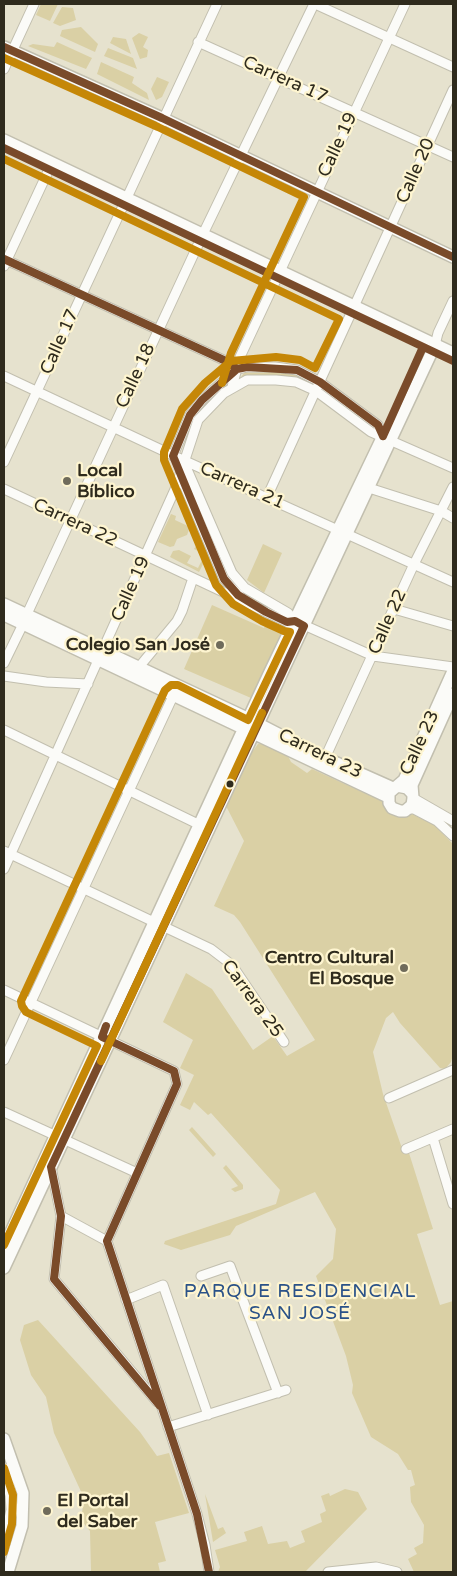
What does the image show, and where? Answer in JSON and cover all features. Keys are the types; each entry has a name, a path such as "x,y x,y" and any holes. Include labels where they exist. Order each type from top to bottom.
{"main road":[{"path":"8,49 162,118 453,257"},
{"path":"4,140 453,353"},
{"path":"4,1247 106,1039 251,725 387,438 435,345"},
{"path":"343,532 369,488 387,438"},
{"name":"Carrera 23","path":"4,604 25,619 101,655 174,694 251,725 393,790"},
{"name":"Carrera 23","path":"4,615 25,619"},
{"name":"Carrera 23","path":"101,655 139,667 251,725 323,768 393,790"},
{"name":"Calle 23","path":"393,790 404,780 453,671"},
{"name":"Calle 23","path":"413,796 412,785 453,694"},
{"path":"160,924 200,825 251,725"},
{"path":"408,788 413,796 408,809 400,812 394,810 390,805 393,790 408,788"},
{"path":"4,1268 51,1167 59,1138"},
{"path":"4,1439 17,1494 22,1526 8,1572"},
{"path":"4,1469 17,1494 4,1546"}],"street":[{"path":"4,69 8,49 34,4"},
{"name":"Calle 17","path":"4,462 162,118 217,4"},
{"path":"315,4 453,67"},
{"name":"Calle 18","path":"4,663 157,331 278,77 315,4"},
{"name":"Calle 19","path":"4,869 7,853 55,757 146,556 180,474 183,460 198,420 209,406 232,387 237,369 281,270 405,4"},
{"name":"Carrera 17","path":"198,42 453,157"},
{"name":"Calle 20","path":"267,497 453,90"},
{"path":"52,163 5,261 228,362 237,369 275,367 297,370 320,382 378,425 387,438"},
{"path":"435,345 438,333 453,300"},
{"name":"Calle 19","path":"173,456 190,415 212,390 237,369"},
{"name":"Carrera 21","path":"4,376 173,456 453,582"},
{"path":"232,387 247,380 296,382 316,391 371,432 453,468"},
{"path":"173,456 229,595"},
{"path":"183,460 232,573 245,588 288,613 300,623"},
{"path":"369,488 441,511 453,518"},
{"name":"Calle 22","path":"325,758 414,564 453,488"},
{"name":"Carrera 22","path":"4,489 287,622 300,623 373,656 453,667"},
{"path":"139,667 177,621 193,578"},
{"path":"224,579 238,595 266,612"},
{"path":"394,609 453,626"},
{"path":"4,676 33,681 88,684"},
{"path":"4,1060 174,694"},
{"path":"4,730 55,757 200,825"},
{"path":"413,796 453,821"},
{"path":"408,809 414,809 437,821 453,836"},
{"name":"Carrera 25","path":"7,853 211,949 232,965 284,1042"},
{"path":"4,990 174,1071 177,1084 135,1172 107,1241 197,1514 206,1545 209,1572"},
{"path":"389,1098 453,1070"},
{"path":"4,1112 135,1172"},
{"path":"406,1149 453,1129"},
{"path":"433,1138 449,1176 453,1204"},
{"path":"51,1167 61,1216 54,1272 57,1285 160,1406"},
{"path":"61,1216 107,1241"},
{"path":"168,1427 282,1392 230,1266 201,1276"},
{"path":"126,1300 163,1286 208,1416"},
{"path":"328,1572 376,1567 397,1572"}],"shaded area":[{"path":"41,4 58,4 50,21 36,15"},
{"path":"62,7 73,8 76,20 60,26 53,23"},
{"path":"81,27 98,44 95,52 60,36 62,30"},
{"path":"139,33 148,37 143,47 148,50 147,57 140,59 132,38"},
{"path":"113,37 126,39 131,54 110,43"},
{"path":"57,42 92,58 86,69 28,46 33,44 54,47"},
{"path":"108,48 133,58 137,69 104,56"},
{"path":"101,62 134,77 132,83 147,93 149,100 97,74"},
{"path":"157,77 169,82 162,97 156,100 151,89"},
{"path":"276,372 297,375 316,384 314,388 296,380 238,381 244,373"},
{"path":"189,506 221,585 216,580 186,507"},
{"path":"171,514 176,516 175,520 190,527 187,535 177,539 174,546 170,547 158,542"},
{"path":"263,544 282,553 264,593 247,580"},
{"path":"196,546 199,547 205,560 199,572 170,557 173,551 179,550 191,556 187,563 198,568 202,560 198,551 194,549"},
{"path":"212,605 264,628 268,619 285,627 251,698 184,669"},
{"path":"265,743 288,756 291,762 307,773 312,769 382,801 385,808 395,816 404,817 412,814 434,825 453,844 453,1055 451,1062 445,1069 440,1068 400,1023 393,1012 386,1018 373,1052 383,1094 404,1154 409,1153 433,1229 417,1234 440,1305 453,1301 453,1572 414,1572 408,1559 417,1554 414,1548 423,1543 424,1525 411,1502 410,1487 415,1485 411,1470 408,1470 398,1454 371,1437 352,1393 353,1385 346,1356 316,1276 333,1259 336,1229 315,1192 236,1226 230,1235 181,1250 164,1244 165,1241 276,1204 280,1190 211,1113 208,1115 194,1102 190,1110 180,1105 194,1075 180,1068 193,1040 163,1022 186,973 212,989 253,1050 273,1036 287,1056 315,1040 240,922 234,915 214,906 244,841 226,806 252,752 258,744"},
{"path":"192,1127 216,1154 213,1157 189,1130"},
{"path":"226,1165 243,1185 243,1189 235,1192 231,1189 238,1186 223,1168"},
{"path":"38,1320 140,1432 157,1456 169,1453 189,1513 155,1522 166,1561 158,1563 160,1572 91,1572 90,1531 81,1520 84,1498 54,1433 46,1397 31,1375 20,1340 24,1325"},
{"path":"345,1489 358,1492 367,1509 305,1572 218,1572 220,1567 215,1550 247,1541 244,1532 262,1526 268,1544 287,1541 290,1548 305,1542 301,1531 322,1522 320,1514 326,1511 321,1496 329,1493 330,1496"},
{"path":"205,1494 218,1529 223,1527 226,1533 213,1542"}],"transit line":[{"path":"4,47 162,118 453,257"},
{"path":"4,58 158,127 304,197 231,353 222,383"},
{"path":"4,148 453,361"},
{"path":"4,159 339,319 315,368 300,360 276,357 231,361 205,383 182,409 164,452 164,460 216,585 233,604 262,621 290,632 248,720 178,685 171,685 165,690 21,1001 26,1012 97,1046 4,1245"},
{"path":"4,259 228,362 237,369"},
{"path":"383,436 423,347"},
{"path":"160,1406 54,1279 61,1216 51,1167 304,626 295,621 287,622 266,612 238,595 224,579 173,456 190,415 202,400 237,369 247,367 297,370 320,382 378,425 383,436"},
{"path":"101,1061 262,713"},
{"path":"106,1026 102,1037 174,1071 177,1084 107,1241 197,1514 209,1572"},
{"path":"4,1468 13,1495 12,1524 4,1552"}],"place":[{"name":"Local Bíblico","path":"67,481"},
{"name":"Colegio San José","path":"220,645"},
{"name":"Centro Cultural El Bosque","path":"404,968"},
{"name":"El Portal del Saber","path":"47,1511"}],"district":[{"name":"PARQUE RESIDENCIAL SAN JOSÉ","path":"300,1303"}]}
